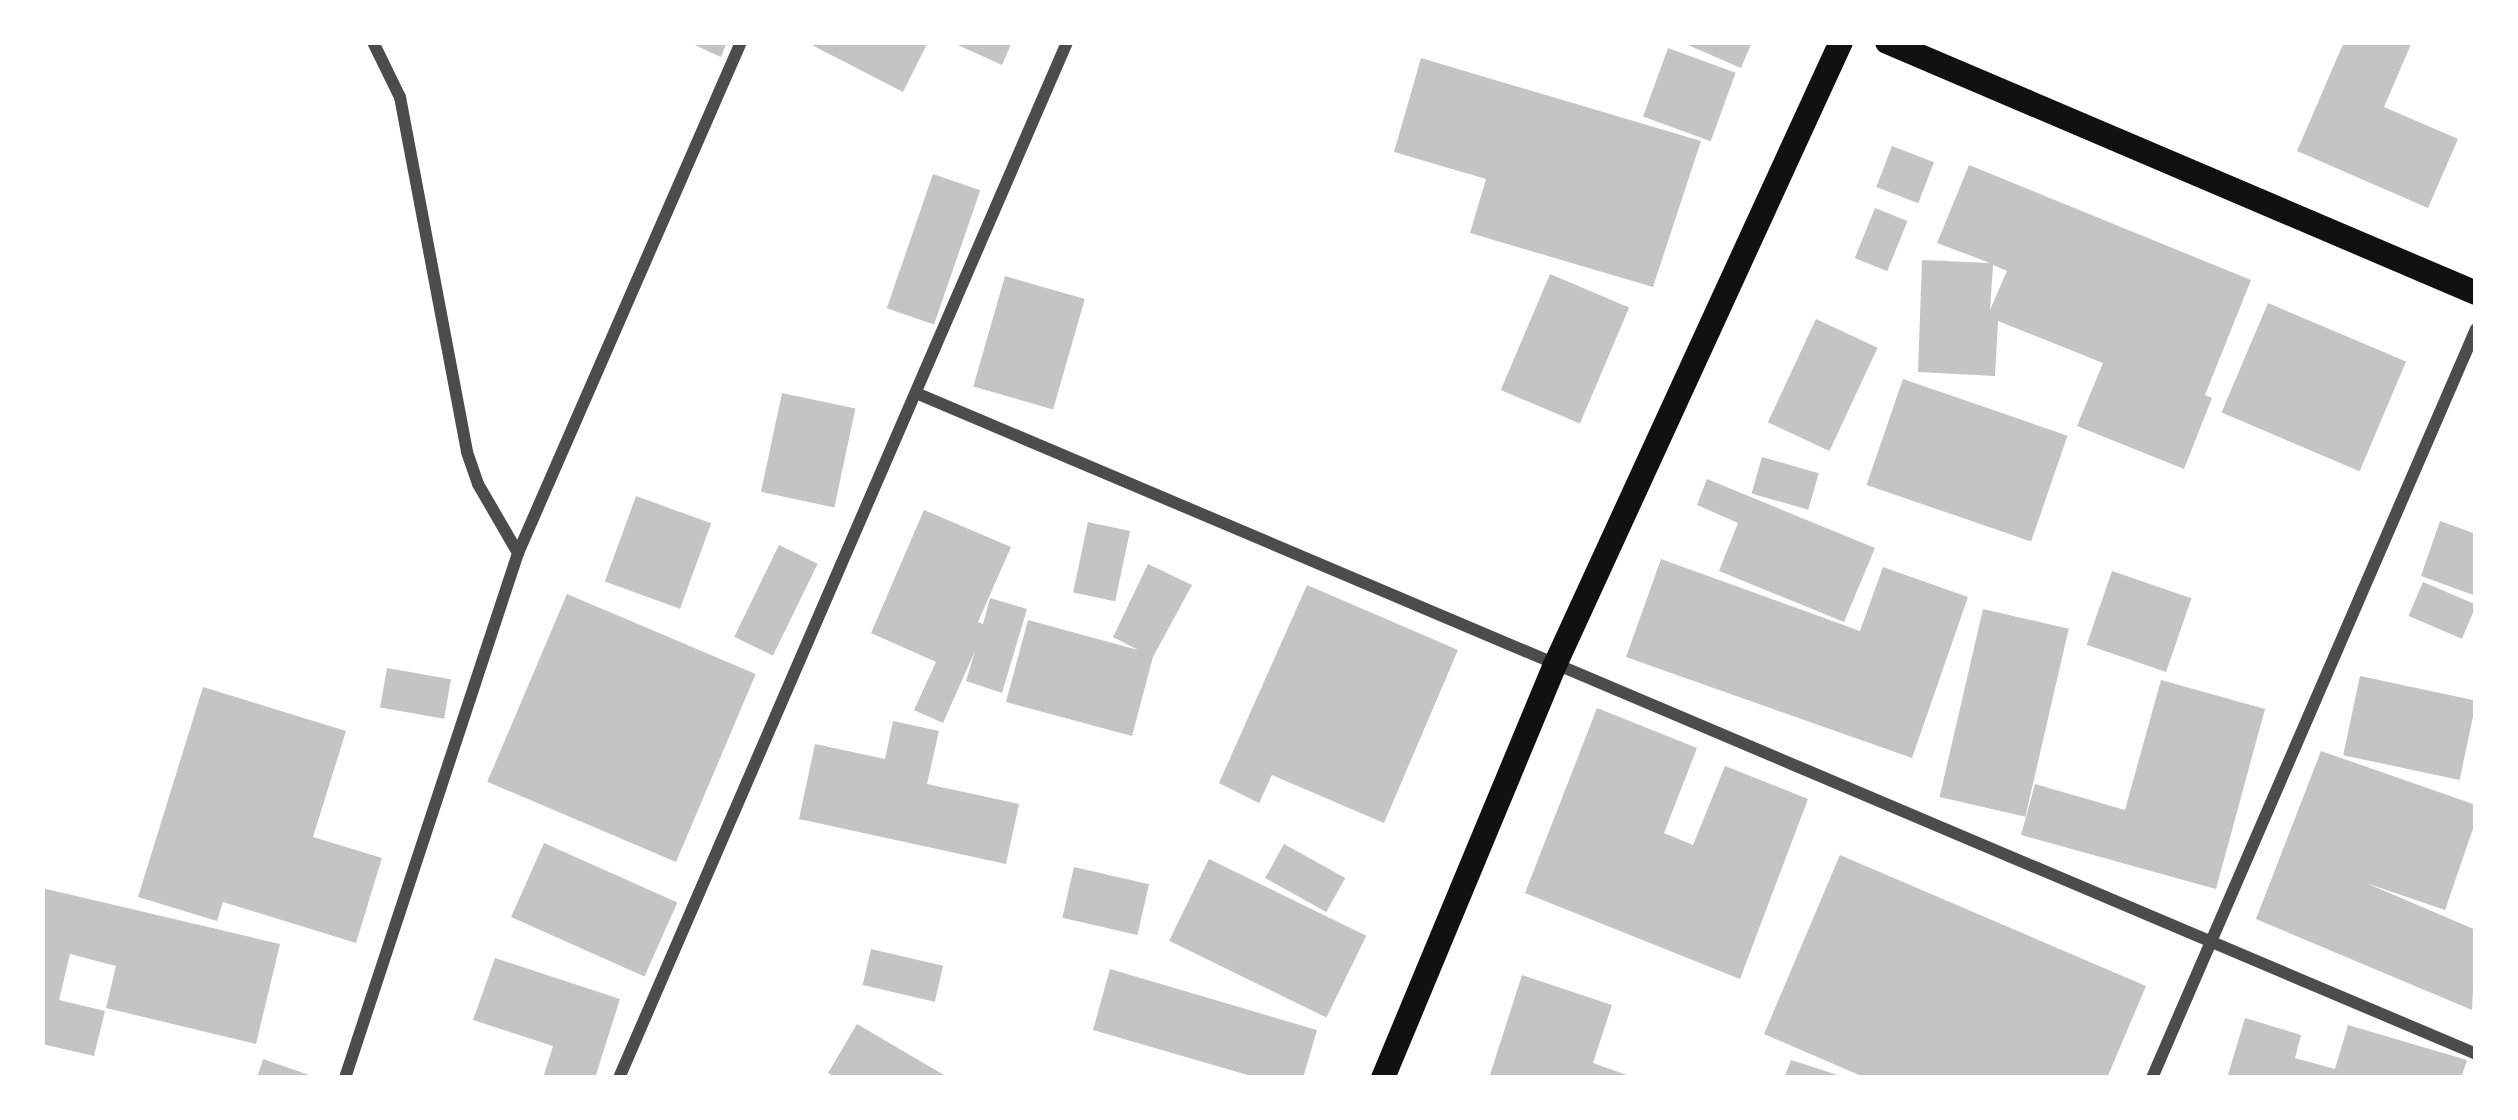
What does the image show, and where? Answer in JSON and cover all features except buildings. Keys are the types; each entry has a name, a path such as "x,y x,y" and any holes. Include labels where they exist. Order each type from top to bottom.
{"main road":[{"path":"1383,1078 1554,668 1841,42"},
{"path":"1887,42 2476,293"}],"street":[{"path":"373,42 400,97 467,452 478,484 518,553"},
{"path":"345,1078 440,804 518,553 741,42"},
{"path":"619,1078 1067,42"},
{"path":"2152,1078 2476,328"},
{"path":"916,393 1554,668 2476,1054"}]}
